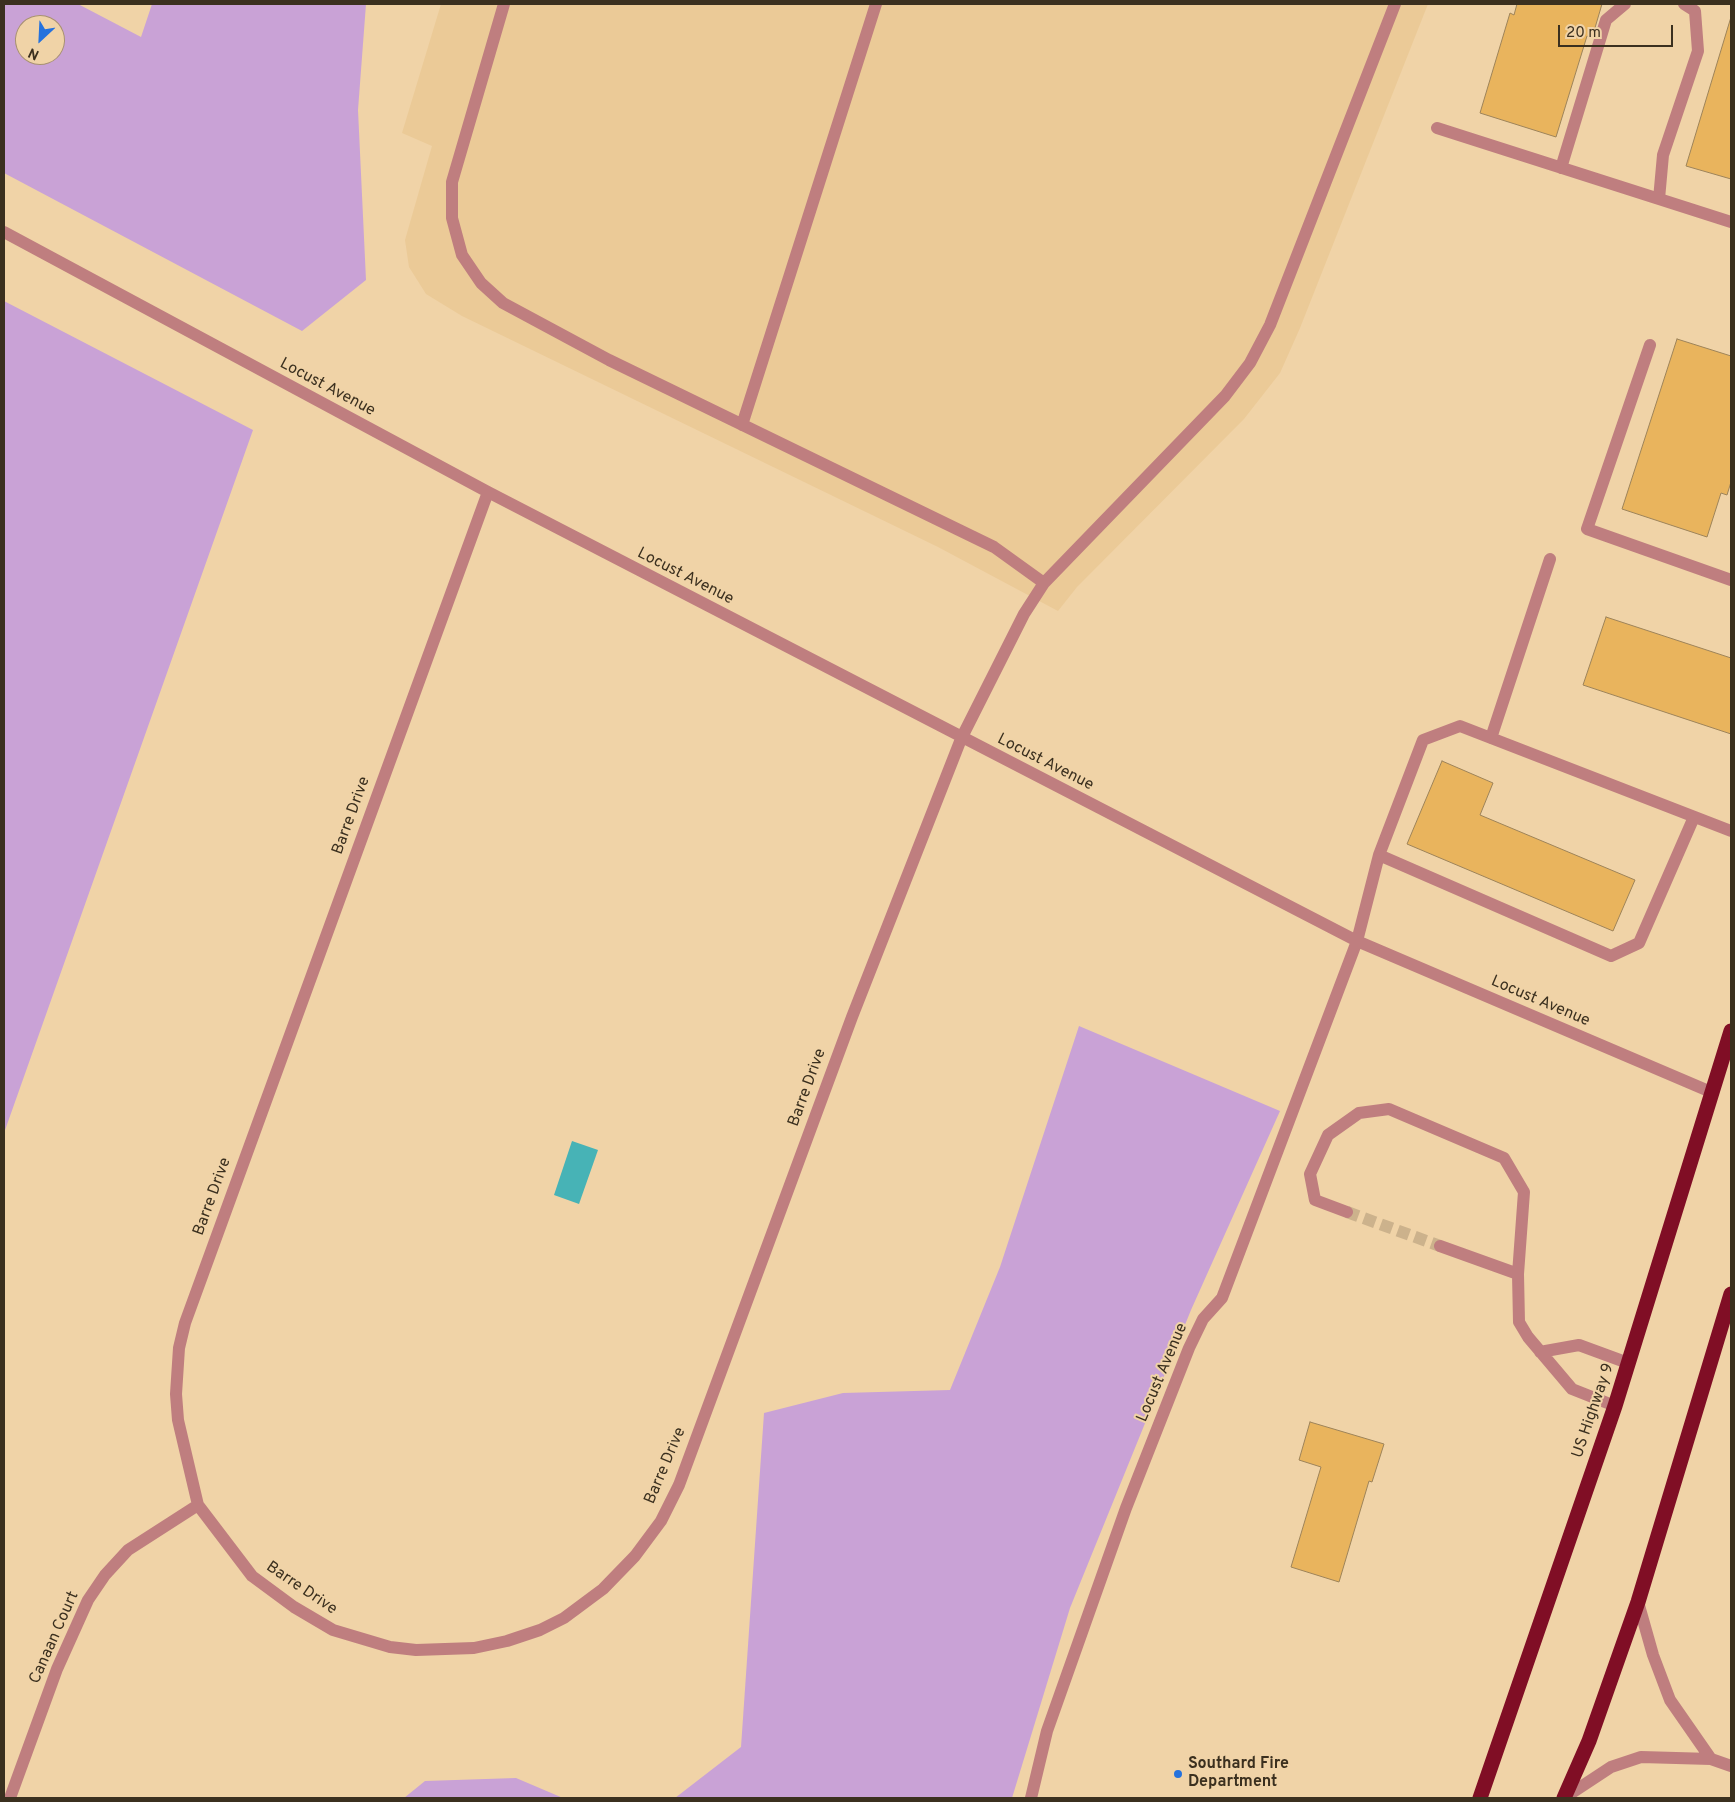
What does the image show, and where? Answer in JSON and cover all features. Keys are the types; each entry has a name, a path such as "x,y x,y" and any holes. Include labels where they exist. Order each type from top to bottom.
{"highway":[{"name":"US Highway 9","path":"1480,1798 1615,1406 1731,1031"},
{"path":"1564,1798 1589,1741 1638,1602 1731,1294"}],"street":[{"path":"504,4 452,182 452,218 462,255 481,283 503,304 609,360 994,547 1044,583"},
{"path":"742,425 876,4"},
{"name":"Barre Drive","path":"488,492 185,1322 180,1348 176,1394 178,1420 198,1505 252,1576 294,1607 333,1630 390,1647 448,1651 507,1641 540,1630 564,1618 603,1589 636,1556 661,1521 679,1485 852,1018 961,738 1024,614 1044,583 1225,396 1250,363 1270,326 1395,4"},
{"path":"1561,168 1606,20 1625,4"},
{"path":"1659,199 1664,155 1698,51 1695,11 1684,4"},
{"path":"1436,128 1731,222"},
{"name":"Locust Avenue","path":"4,232 488,492 1357,941 1711,1092"},
{"path":"1650,344 1587,529 1731,580"},
{"path":"1491,738 1550,559"},
{"path":"1357,941 1379,855 1423,740 1460,726 1731,831"},
{"path":"1379,855 1611,956 1640,944 1694,817"},
{"name":"Locust Avenue","path":"1031,1798 1047,1731 1126,1508 1189,1348 1203,1319 1222,1298 1357,941"},
{"path":"1347,1212 1315,1200 1310,1174 1328,1135 1359,1113 1389,1109 1504,1158 1524,1192 1518,1274 1519,1322 1540,1352 1572,1389 1615,1406"},
{"path":"1440,1246 1518,1274"},
{"path":"1540,1352 1579,1345 1628,1364"},
{"name":"Canaan Court","path":"10,1798 57,1669 88,1600 105,1576 128,1550 198,1505"},
{"path":"1638,1602 1653,1655 1670,1700 1711,1759"},
{"path":"1564,1798 1612,1767 1641,1757 1711,1759 1731,1766"}],"shaded area":[{"path":"4,4 78,4 141,37 152,4 366,4 358,110 366,280 302,331 4,173"},
{"path":"441,4 1428,4 1300,328 1280,373 1244,419 1077,587 1058,611 938,547 462,316 426,294 409,267 405,240 432,146 402,133"},
{"path":"4,301 253,430 4,1133"},
{"path":"1079,1026 1280,1111 1191,1310 1070,1608 1012,1798 675,1798 741,1747 764,1413 843,1393 950,1390 1000,1267"},
{"path":"516,1778 563,1798 404,1798 425,1781"}],"water":[{"path":"572,1141 598,1150 579,1204 554,1195"}],"building":[{"path":"1517,4 1602,4 1592,38 1587,36 1556,137 1480,113 1510,13 1514,15"},
{"path":"1731,17 1731,179 1686,166"},
{"path":"1677,339 1731,356 1731,482 1727,495 1721,493 1707,537 1622,509"},
{"path":"1606,617 1731,658 1731,734 1583,685"},
{"path":"1442,761 1493,783 1480,815 1635,880 1613,931 1407,844"},
{"path":"1310,1422 1384,1444 1372,1482 1369,1481 1339,1582 1291,1567 1321,1467 1299,1460"}],"tunnel":[{"path":"1347,1212 1440,1246"}],"place":[{"name":"Southard Fire Department","path":"1178,1774"}]}
